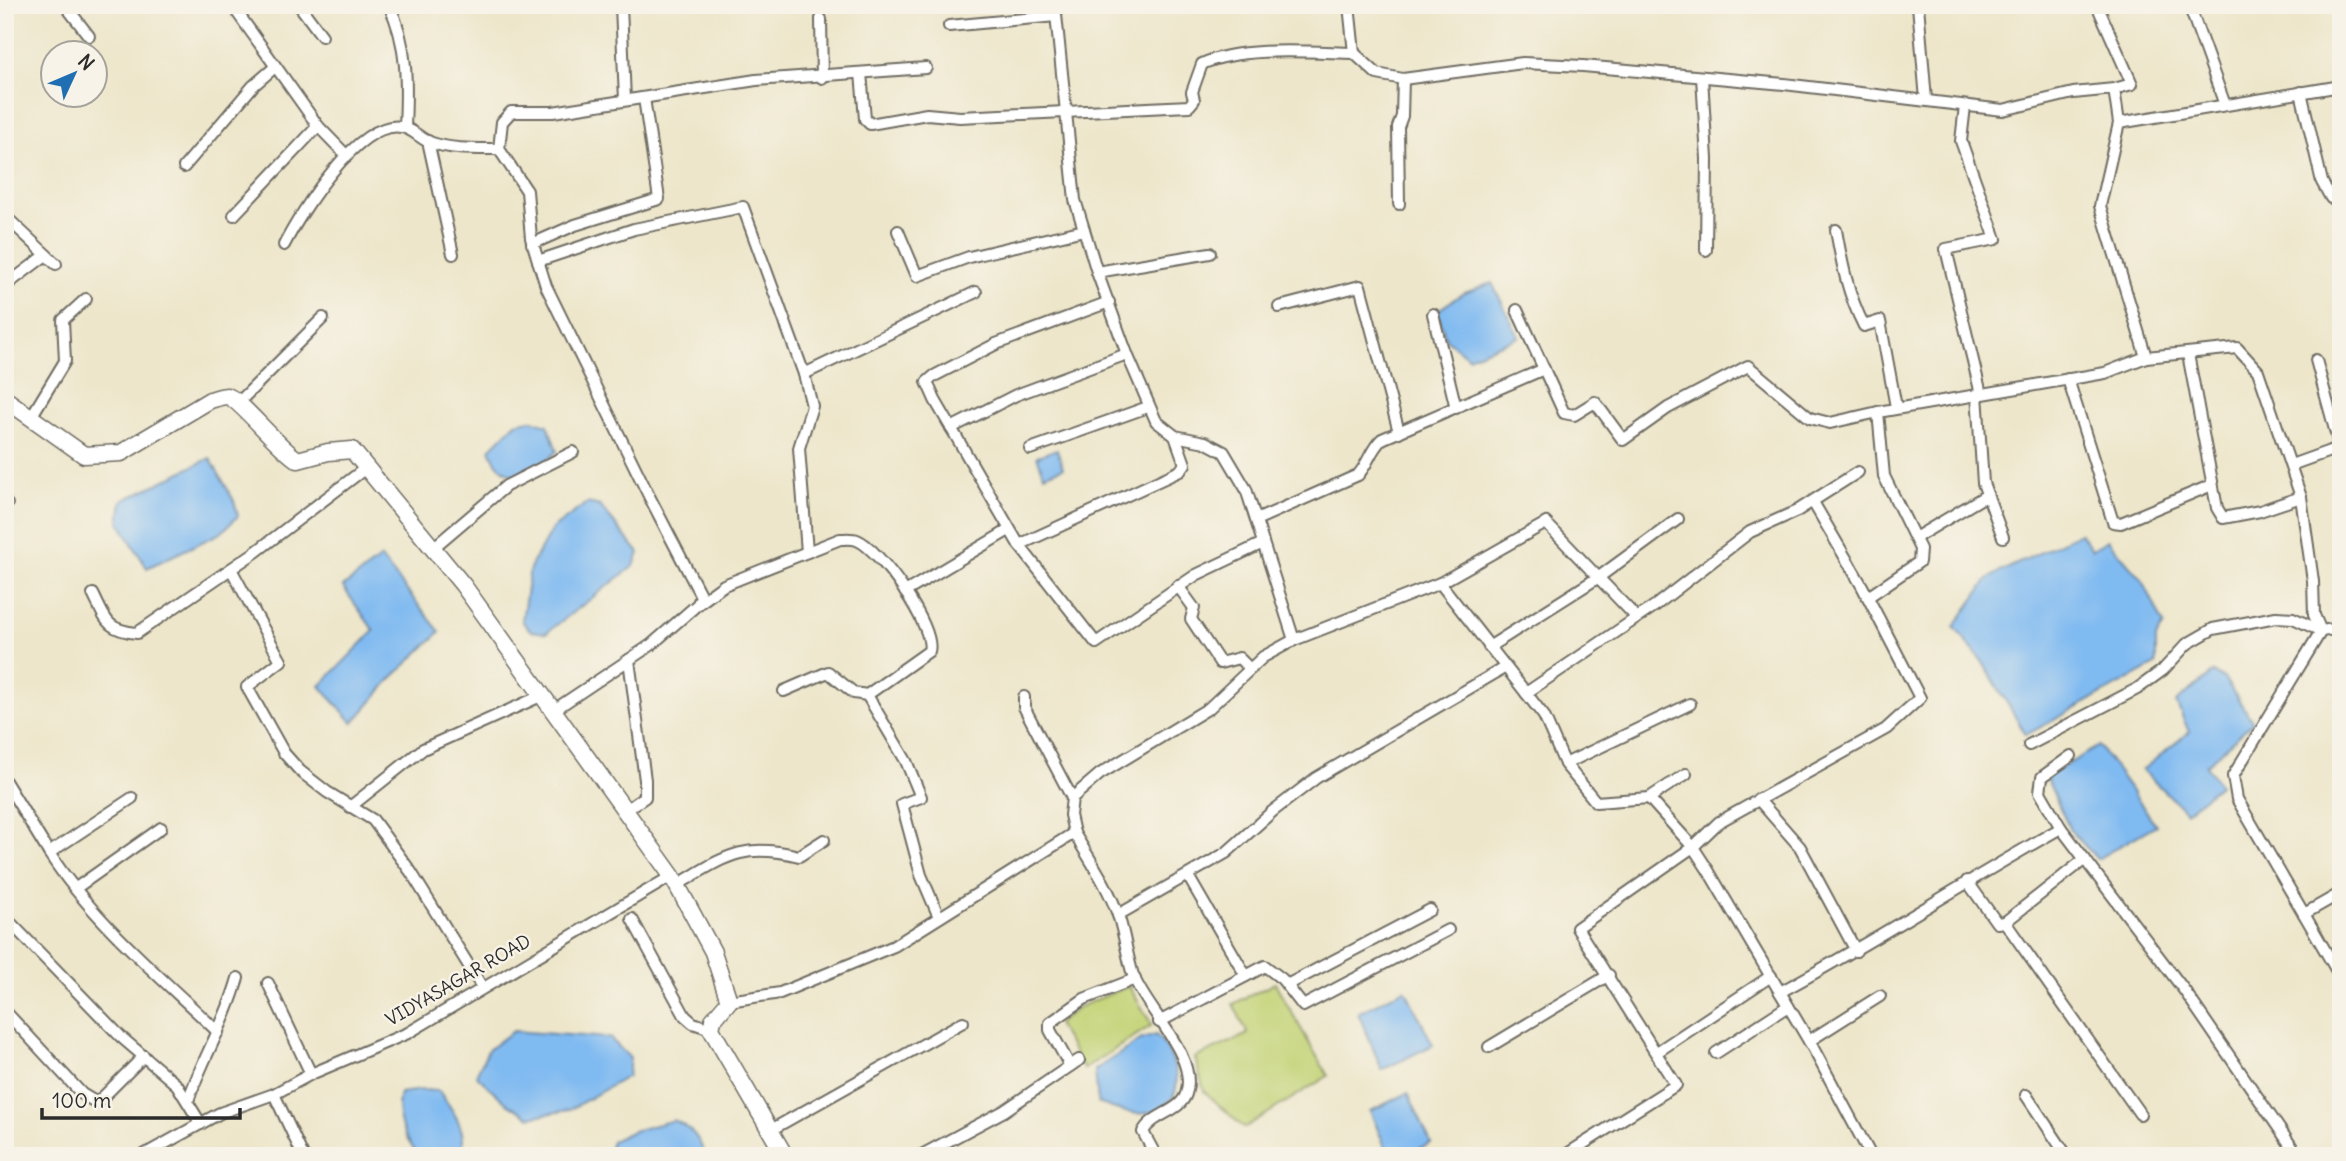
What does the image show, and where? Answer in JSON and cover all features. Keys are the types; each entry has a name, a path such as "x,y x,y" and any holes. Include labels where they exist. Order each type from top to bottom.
{"street":[{"path":"65,5 89,36"},
{"path":"232,5 318,126 347,156"},
{"path":"299,5 322,36"},
{"path":"389,5 396,20 407,70 405,127"},
{"path":"621,5 625,100"},
{"path":"1349,5 1354,53"},
{"path":"1918,5 1926,100"},
{"path":"861,73 865,119 870,124 927,114 960,117 1189,106 1194,100 1197,74 1202,64 1215,59 1295,52 1354,53 1377,74 1403,79 1523,63 1702,77 2003,110 2073,93 2114,89 2132,84 2097,5"},
{"path":"2189,5 2225,105"},
{"path":"949,26 1055,11 1076,200 1097,272 1127,354 1148,407 1163,428 1175,436 1205,442 1224,452 1246,489 1294,640"},
{"path":"821,19 822,78"},
{"path":"184,167 253,86 275,67"},
{"path":"698,604 700,589 650,498 546,286 535,253 527,191 499,149 502,122 511,113 553,112 756,80 822,78 926,68"},
{"path":"1702,77 1707,159 1706,250"},
{"path":"1399,204 1398,127 1402,116 1403,79"},
{"path":"2119,123 2341,86"},
{"path":"2114,89 2119,123 2100,206 2146,357"},
{"path":"2301,92 2322,182 2331,198 2341,197"},
{"path":"535,253 575,225 659,199 644,98"},
{"path":"1965,106 1961,141 1996,239 1946,249 1979,394 1987,495 2003,537"},
{"path":"234,215 318,126"},
{"path":"284,245 298,218 347,156 368,136 392,126 405,127 428,141 465,150 499,149"},
{"path":"428,141 453,254"},
{"path":"535,253 743,207 804,374 812,406 799,448 807,552"},
{"path":"5,216 55,264"},
{"path":"898,231 916,276 969,257 1084,230"},
{"path":"1836,230 1847,287 1859,316 1864,326 1880,321 1896,407"},
{"path":"1097,272 1210,253"},
{"path":"5,286 47,255"},
{"path":"1279,307 1360,286 1399,432"},
{"path":"804,374 976,292"},
{"path":"31,417 65,361 63,320 86,299"},
{"path":"1109,302 996,344 928,382 935,400 1009,530 1096,643 1178,586 1264,543"},
{"path":"1517,310 1564,413 1574,415 1595,402 1623,440 1668,408 1748,366 1810,418 1830,423 1896,407 2105,373 2146,357 2237,348 2258,372 2301,497 2313,581 2314,615 2321,631"},
{"path":"1433,314 1456,408"},
{"path":"240,402 323,318"},
{"path":"951,428 1016,395 1127,354"},
{"path":"2188,354 2212,485 2217,508 2223,518 2260,511 2301,497"},
{"path":"2291,465 2340,449 2316,360"},
{"path":"1256,520 1358,475 1367,465 1372,448 1399,432 1544,369"},
{"path":"2068,379 2113,522 2121,523 2212,485"},
{"path":"5,399 84,455 121,453 210,400 226,396 240,402 252,420 298,460 352,450 433,548 554,710 674,880 713,953 729,1001"},
{"path":"1030,449 1148,407"},
{"path":"1868,597 1919,562 1920,549 1884,476 1878,412"},
{"path":"1019,545 1180,471 1185,464 1175,436"},
{"path":"433,548 506,486 573,452"},
{"path":"93,594 110,626 118,631 137,633 231,569 368,467"},
{"path":"1526,693 1637,618 1750,532 1813,502 1858,472"},
{"path":"1915,538 1987,495"},
{"path":"1564,1156 1676,1085 1577,928 1693,847 1719,822 1886,729 1920,698 1868,597 1813,502"},
{"path":"1489,647 1599,577 1678,519"},
{"path":"1072,798 1100,774 1209,708 1250,669 1294,640 1440,583 1546,523 1637,618"},
{"path":"905,592 1009,530"},
{"path":"554,710 629,660 724,585 840,539 857,540 886,566 905,592 928,636 929,651 867,695 854,693 828,672 784,691"},
{"path":"231,569 281,661 247,687 284,752 300,771 373,820 411,872 482,987"},
{"path":"1440,583 1544,716 1565,764 1595,802 1649,798 1686,774"},
{"path":"1178,586 1194,608 1191,619 1220,663 1239,658 1250,669"},
{"path":"2029,745 2137,689 2163,670 2187,644 2213,629 2276,617 2293,618 2321,631 2341,628"},
{"path":"2321,631 2233,776 2237,799 2341,978"},
{"path":"626,810 645,797 629,660"},
{"path":"1118,915 1226,853 1316,778 1504,668"},
{"path":"350,807 423,749 543,695"},
{"path":"867,695 906,761 921,797 902,804 921,875 939,917"},
{"path":"1024,697 1024,707 1072,798 1070,815 1074,833 1096,868 1118,915 1135,979 1181,1054 1187,1082 1182,1102 1147,1124 1143,1132 1156,1156"},
{"path":"1565,764 1690,704"},
{"path":"2071,756 2042,777 2040,792 2061,828 2192,1001 2298,1156"},
{"path":"5,781 49,853 76,888 128,946 218,1032"},
{"path":"49,853 132,798"},
{"path":"1649,798 1693,847 1809,1041 1871,1156"},
{"path":"1758,799 1800,847 1856,951"},
{"path":"76,888 160,828"},
{"path":"1780,992 1856,951 1966,881 2061,828"},
{"path":"785,1156 711,1028 713,1020 729,1001 780,993 894,946 1074,833"},
{"name":"VIDYASAGAR ROAD","path":"142,1156 220,1113 274,1094 311,1074 408,1033 482,987 674,880 735,853 762,850 799,856 824,840"},
{"path":"1966,881 1991,918 1997,923 2005,922 2085,859"},
{"path":"1188,876 1246,976"},
{"path":"2304,914 2341,893"},
{"path":"1287,985 1430,910"},
{"path":"5,917 144,1056 177,1085 201,1124"},
{"path":"632,919 685,1016 693,1023 711,1028"},
{"path":"2005,922 2140,1114"},
{"path":"1159,1022 1265,966 1287,985 1303,1006 1448,930"},
{"path":"1489,1047 1609,975"},
{"path":"1657,1052 1771,976"},
{"path":"188,1101 238,978"},
{"path":"920,1156 1004,1111 1074,1063 1050,1030 1050,1023 1084,999 1135,979"},
{"path":"268,984 311,1074"},
{"path":"1809,1041 1880,996"},
{"path":"1716,1053 1788,1006"},
{"path":"5,1011 82,1094 97,1103 144,1056"},
{"path":"769,1131 963,1022"},
{"path":"274,1094 303,1156"},
{"path":"2026,1095 2067,1156"}],"green space":[{"path":"1275,983 1328,1076 1244,1128 1204,1091 1195,1058 1248,1034 1233,1004"},
{"path":"1129,986 1152,1025 1084,1069 1057,1024 1081,1006"}],"water":[{"path":"1492,283 1519,337 1468,357 1446,339 1437,311 1462,294"},
{"path":"530,420 548,425 557,451 549,459 515,476 499,466 490,449 516,423"},
{"path":"1057,449 1063,468 1044,475 1037,456"},
{"path":"210,458 234,501 238,516 221,533 147,568 119,522 122,501"},
{"path":"587,503 600,506 639,553 634,566 546,633 531,631 522,621 530,568 552,529"},
{"path":"2080,533 2092,549 2108,540 2143,581 2164,625 2156,638 2156,665 2026,735 1982,661 1954,627 1990,577"},
{"path":"381,558 440,632 392,678 353,723 320,686 374,631 343,587"},
{"path":"2213,673 2224,678 2253,722 2206,765 2219,785 2186,812 2142,770 2189,732 2176,702"},
{"path":"2099,746 2156,825 2097,859 2070,830 2046,777"},
{"path":"1405,989 1433,1045 1382,1070 1358,1013"},
{"path":"513,1031 610,1038 630,1058 628,1076 569,1110 530,1117 505,1102 476,1075 488,1050"},
{"path":"1156,1035 1175,1068 1177,1080 1170,1101 1161,1109 1141,1114 1098,1103 1095,1070 1142,1039"},
{"path":"439,1091 454,1114 463,1138 461,1156 419,1156 409,1142 399,1118 400,1093"},
{"path":"1408,1093 1431,1143 1404,1156 1389,1156 1370,1111"},
{"path":"674,1120 694,1134 705,1156 607,1156 612,1141 633,1131"}]}
